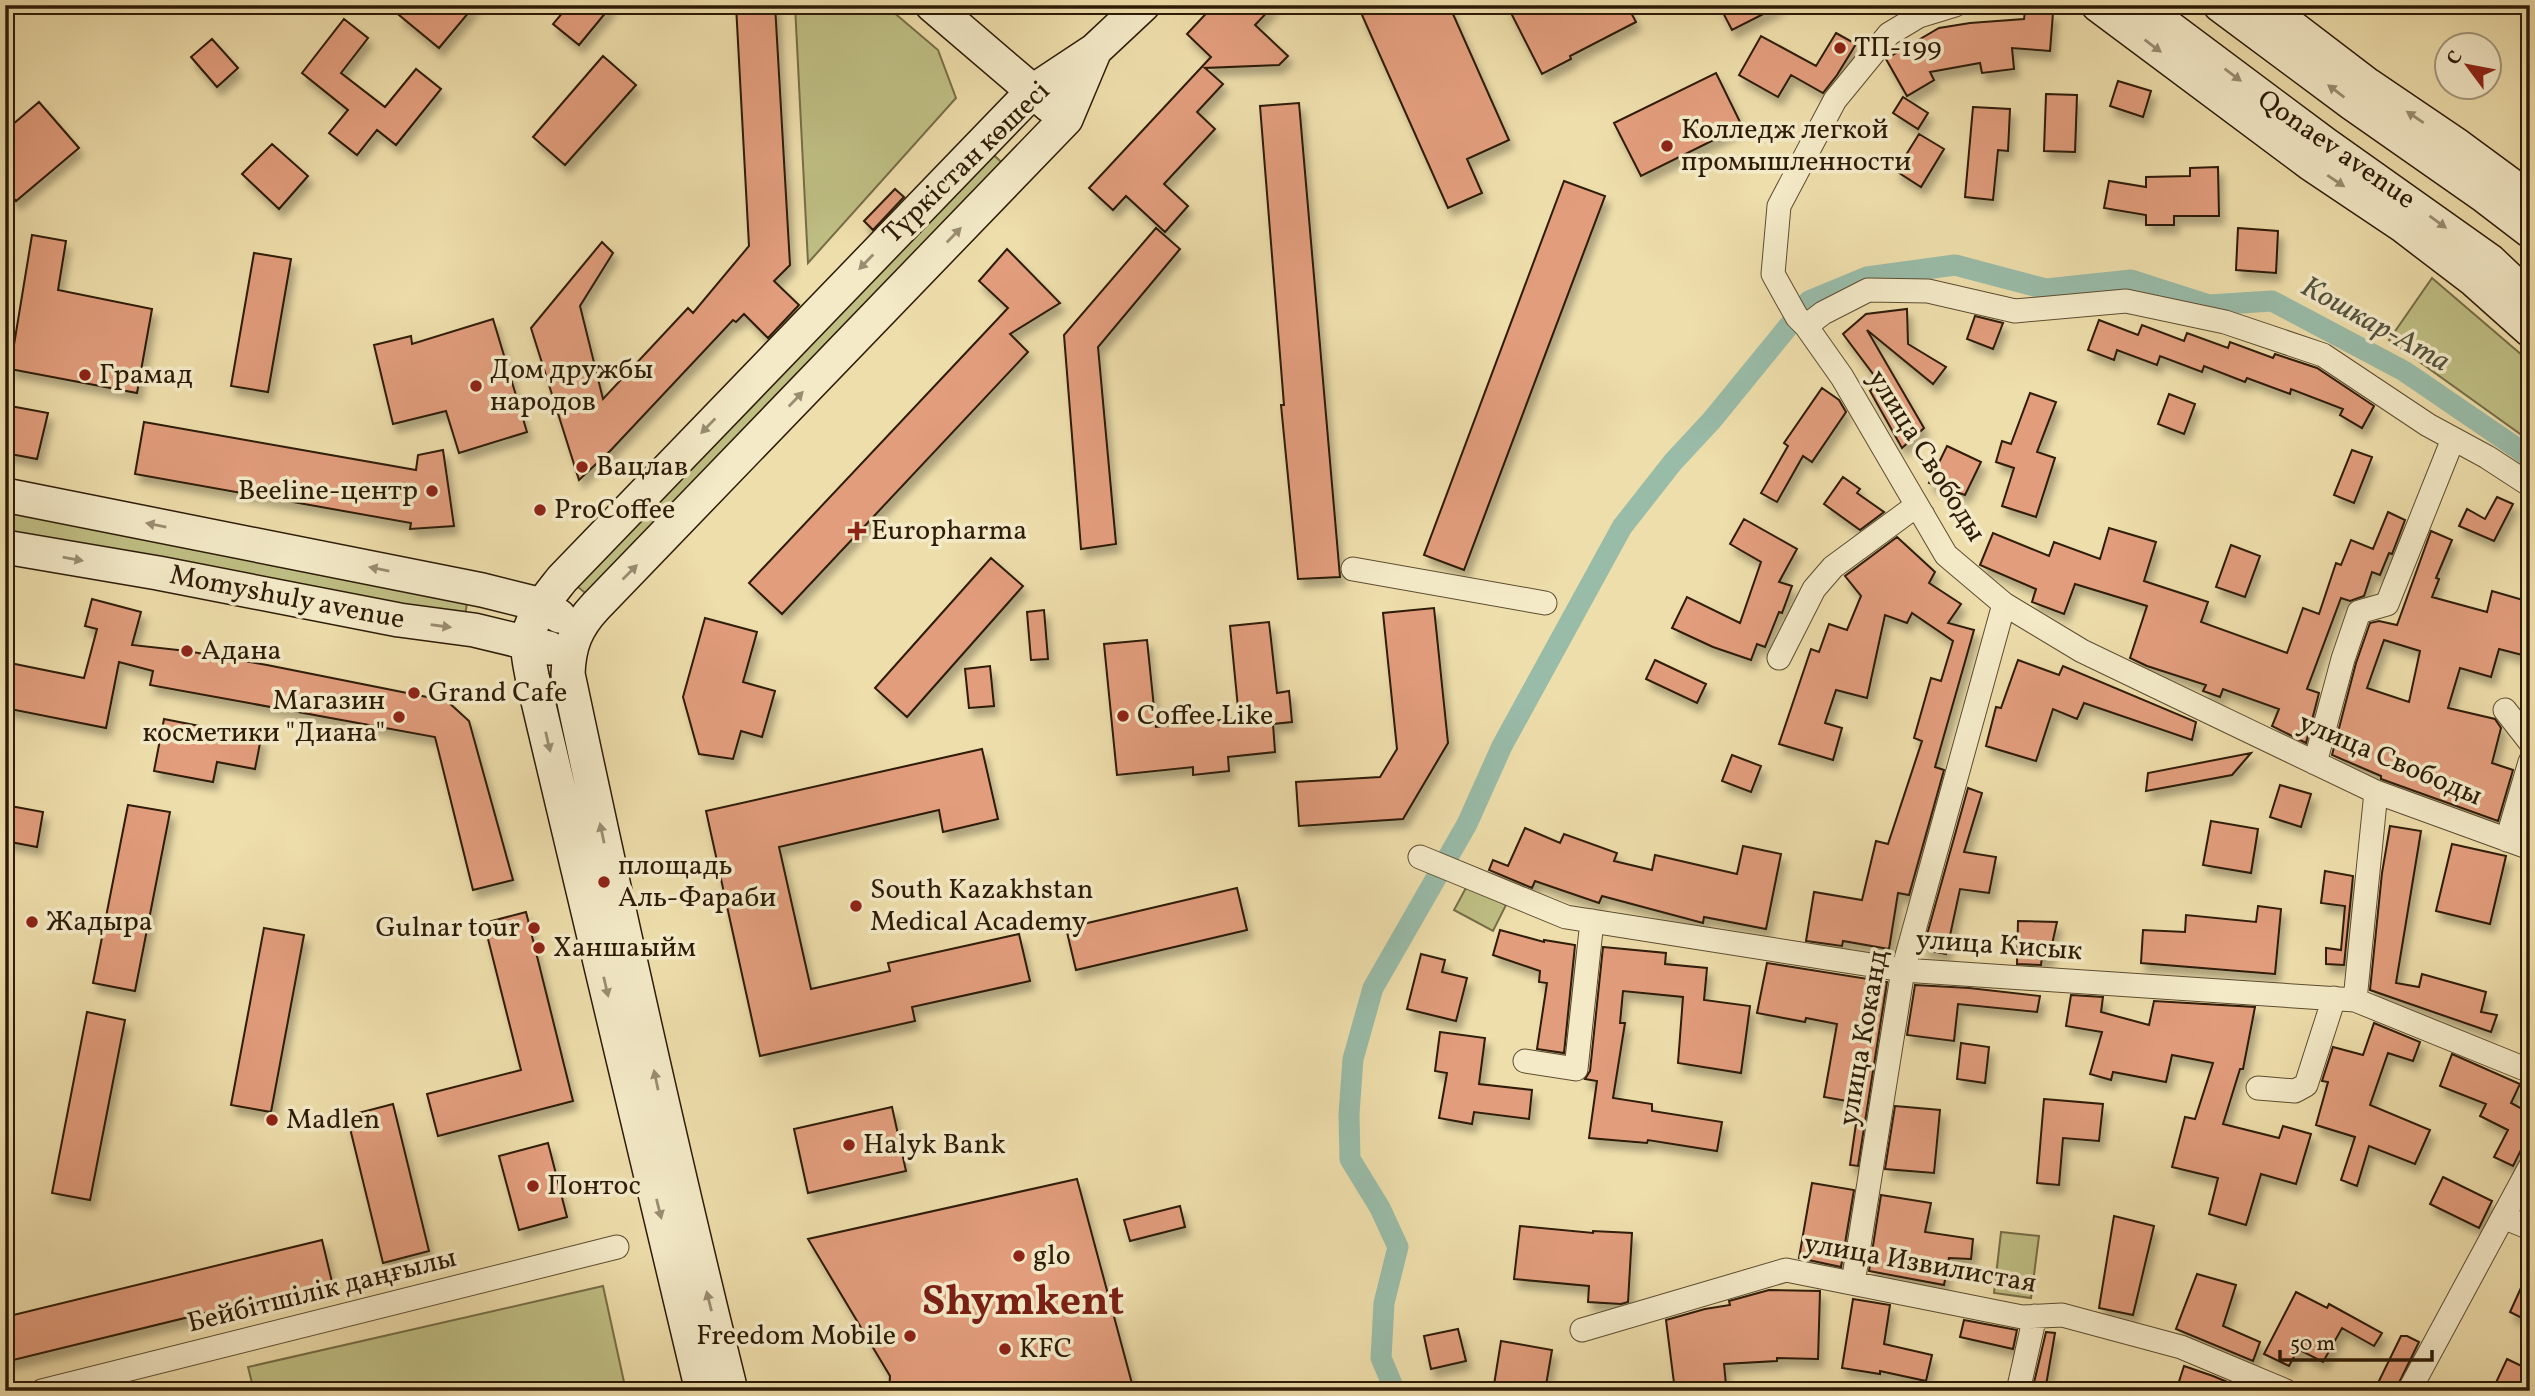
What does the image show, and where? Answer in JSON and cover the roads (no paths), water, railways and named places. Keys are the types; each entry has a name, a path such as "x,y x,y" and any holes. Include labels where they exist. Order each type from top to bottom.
{"main road":[{"path":"932,5 1066,119"},
{"path":"1095,50 1143,5"},
{"path":"2098,5 2311,164 2474,279 2530,330"},
{"name":"Qonaev avenue","path":"2139,5 2325,144 2490,261 2530,299"},
{"name":"Qonaev avenue","path":"2221,5 2530,232"},
{"path":"2268,6 2368,85 2458,146 2530,200"},
{"name":"Түркістан көшесі","path":"542,606 562,579 1033,91 1095,50"},
{"name":"Түркістан көшесі","path":"573,640 596,606 1066,119 1095,50"},
{"path":"2458,146 2468,160 2483,195"},
{"name":"Momyshuly avenue","path":"5,495 482,590 542,606"},
{"name":"Momyshuly avenue","path":"5,547 399,620 474,630 528,642 573,640"},
{"path":"702,1391 535,689 528,642 533,622 542,606 573,640 568,674 663,1114 731,1391"}],"street":[{"name":"улица Свободы","path":"1955,5 1919,16 1889,34 1835,100 1779,206 1773,274 1797,317 1807,326 1842,377 1946,555 2004,604 2082,651 2376,792 2530,848"},
{"path":"1807,326 1823,313 1868,290 1928,291 2015,311 2126,301 2225,323 2323,355 2428,425 2530,485"},
{"path":"2315,763 2343,659 2359,612 2387,604 2453,439"},
{"path":"1779,658 1814,589 1833,567 1916,506 1923,515"},
{"path":"1353,569 1545,603"},
{"name":"улица Коканд","path":"1853,1283 1903,970 2004,604"},
{"path":"2505,710 2530,742"},
{"path":"2507,840 2530,762"},
{"path":"2258,1088 2295,1091 2306,1085 2345,999 2376,792"},
{"name":"улица Кисык","path":"1421,857 1566,917 1903,970 2345,999 2530,1071"},
{"path":"1525,1061 1576,1069 1591,921"},
{"path":"2409,1391 2530,1167"},
{"path":"2503,1217 2530,1228"},
{"name":"Бейбітшілік даңғылы","path":"42,1391 617,1247"},
{"name":"улица Извилистая","path":"1581,1331 1786,1270 2022,1317 2062,1315 2181,1347 2286,1391"},
{"path":"2018,1391 2035,1316"}],"waterway":[{"name":"Кошкар-Ата","path":"1395,1391 1381,1358 1384,1303 1398,1247 1380,1208 1350,1159 1349,1114 1353,1059 1373,988 1467,824 1502,746 1622,527 1673,462 1712,420 1809,301 1867,277 1955,265 2046,289 2131,280 2209,305 2272,301 2404,371 2530,457"}],"place":[{"name":"ТП-199","path":"1840,48"},
{"name":"Колледж легкой промышленности","path":"1667,146"},
{"name":"Грамад","path":"85,375"},
{"name":"Дом дружбы народов","path":"476,386"},
{"name":"Вацлав","path":"582,467"},
{"name":"Beeline-центр","path":"432,491"},
{"name":"ProCoffee","path":"540,510"},
{"name":"Europharma","path":"857,531"},
{"name":"Адана","path":"187,651"},
{"name":"Grand Cafe","path":"414,693"},
{"name":"Coffee Like","path":"1123,716"},
{"name":"Магазин косметики \"Диана\"","path":"399,717"},
{"name":"площадь Аль-Фараби","path":"604,882"},
{"name":"South Kazakhstan Medical Academy","path":"856,906"},
{"name":"Жадыра","path":"32,922"},
{"name":"Gulnar tour","path":"534,928"},
{"name":"Ханшаыйм","path":"539,948"},
{"name":"Madlen","path":"272,1120"},
{"name":"Halyk Bank","path":"849,1145"},
{"name":"Понтос","path":"533,1186"},
{"name":"glo","path":"1019,1256"},
{"name":"Freedom Mobile","path":"910,1336"},
{"name":"KFC","path":"1005,1349"}],"district":[{"name":"Shymkent","path":"1023,1303"}]}
